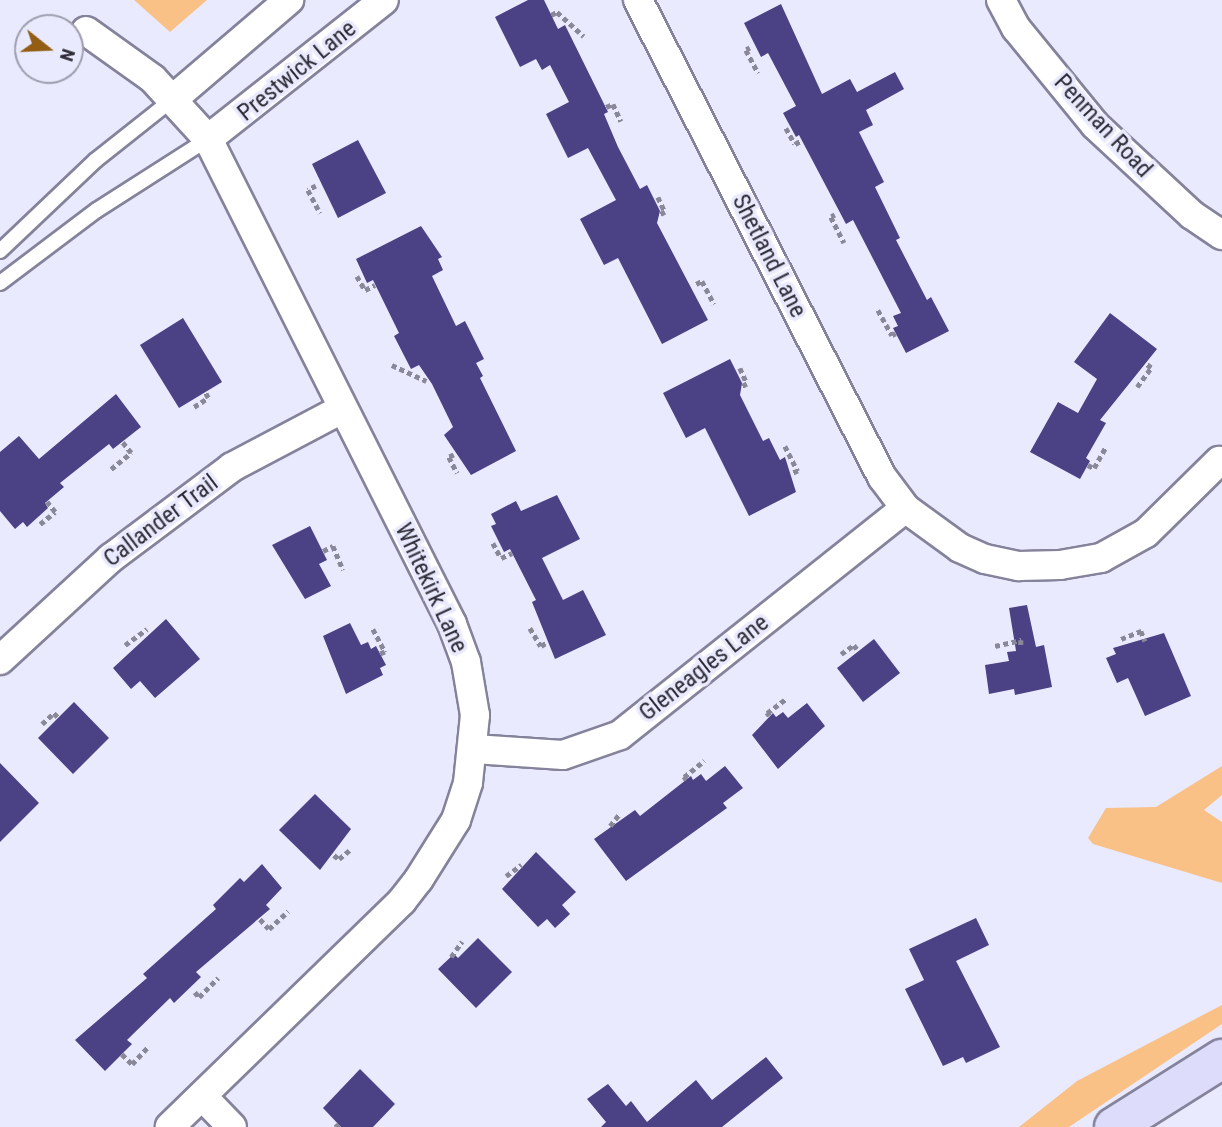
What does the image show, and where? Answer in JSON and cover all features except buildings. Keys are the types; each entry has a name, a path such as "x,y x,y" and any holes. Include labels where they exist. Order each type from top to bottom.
{"main road":[{"path":"1114,1127 1222,1059"}],"street":[{"path":"173,99 289,0"},
{"name":"Prestwick Lane","path":"208,139 384,0"},
{"name":"Shetland Lane","path":"638,0 882,477 905,508"},
{"name":"Penman Road","path":"1001,0 1016,28 1095,125 1192,215 1222,235"},
{"name":"Whitekirk Lane","path":"86,31 142,70 173,99 208,139 452,624 473,693 474,749 456,820 402,901 170,1127"},
{"name":"Callander Trail","path":"0,660 111,558 232,467 342,409"},
{"path":"905,508 985,559 1019,566 1060,565 1101,558 1146,533 1219,461"},
{"name":"Gleneagles Lane","path":"474,749 564,755 620,735 905,508"},
{"path":"202,1096 232,1127"}],"lane":[{"path":"0,251 96,160 173,99"},
{"path":"0,283 97,210 208,139"}],"path":[{"path":"551,15 557,12 584,36"},
{"path":"750,48 746,50 758,73"},
{"path":"606,107 612,104 621,121"},
{"path":"786,128 794,144 802,140"},
{"path":"316,186 308,190 320,213"},
{"path":"658,197 665,212 658,216"},
{"path":"835,215 831,217 844,243"},
{"path":"357,276 365,290 375,285"},
{"path":"696,284 702,281 714,304"},
{"path":"878,310 892,335 896,333"},
{"path":"1137,387 1151,368 1146,364"},
{"path":"392,365 427,381"},
{"path":"740,368 747,384 741,387"},
{"path":"194,407 208,398 205,392"},
{"path":"111,468 131,453 122,442"},
{"path":"785,446 798,471 793,473"},
{"path":"1088,465 1094,468 1105,448"},
{"path":"454,455 450,457 457,473"},
{"path":"40,524 55,512 47,502"},
{"path":"493,543 501,558 512,553"},
{"path":"323,551 333,546 343,570"},
{"path":"530,628 541,646 546,643"},
{"path":"125,645 147,629"},
{"path":"373,629 385,652 380,654"},
{"path":"1121,639 1142,631 1145,641"},
{"path":"995,646 1020,640 1021,645"},
{"path":"841,654 854,645 857,649"},
{"path":"769,716 767,713 787,698"},
{"path":"42,724 54,713 58,717"},
{"path":"687,780 684,777 704,761"},
{"path":"610,826 620,813"},
{"path":"334,855 339,859 351,849"},
{"path":"506,876 521,865"},
{"path":"260,919 269,929 288,911"},
{"path":"451,957 462,941"},
{"path":"195,992 200,997 218,978"},
{"path":"122,1054 132,1063 149,1046"}],"shaded area":[{"path":"134,0 207,0 170,32"},
{"path":"1222,766 1222,795 1204,810 1222,822 1222,883 1093,844 1088,838 1106,808 1156,807"},
{"path":"1222,1005 1222,1024 1069,1127 1019,1127 1077,1081"}]}
